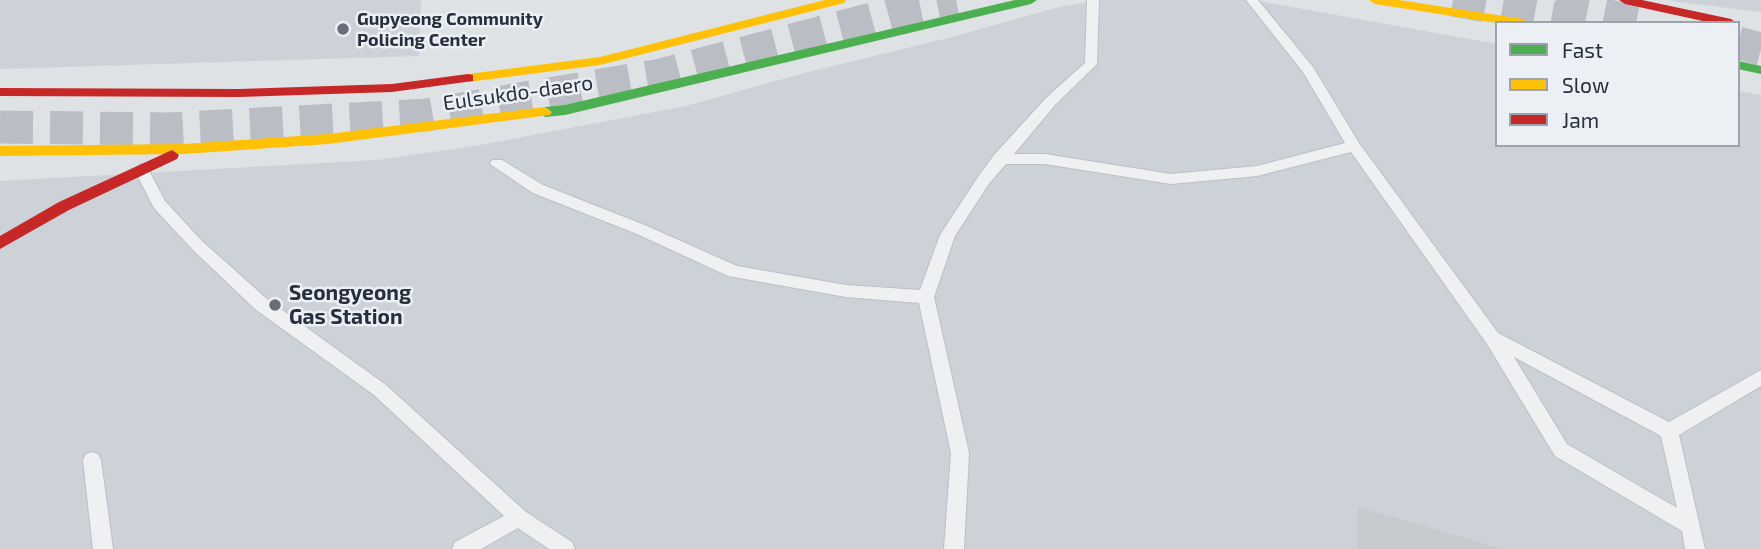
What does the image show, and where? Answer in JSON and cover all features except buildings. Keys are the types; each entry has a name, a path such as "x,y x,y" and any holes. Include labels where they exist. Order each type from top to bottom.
{"main road":[{"name":"Eulsukdo-daero","path":"0,92 239,93 392,88 600,61 841,0"},
{"name":"Eulsukdo-daero","path":"0,151 184,149 328,139 565,110 1031,0"},
{"path":"1375,0 1510,21"},
{"path":"1625,0 1722,21"},
{"path":"1740,65 1761,70"},
{"path":"0,243 64,206 184,149"}],"lane":[{"path":"954,549 960,453 926,297 948,235 999,159 1051,101 1091,64 1093,0"},
{"path":"1252,0 1308,69 1354,146 1492,338 1561,450 1690,526"},
{"path":"999,159 1045,159 1171,179 1257,171 1354,146"},
{"path":"497,164 538,189 642,230 734,272 846,291 926,297"},
{"path":"141,169 159,204 197,245 261,304 380,390 519,518 565,549"},
{"path":"1492,338 1669,431 1695,549"},
{"path":"1669,431 1761,377"},
{"path":"92,460 103,549"},
{"path":"462,549 519,518"}],"shaded area":[{"path":"0,0 421,0 419,56 0,69"},
{"path":"1099,0 1253,0 1495,44 1495,147 1740,147 1740,91 1761,95 1761,549 0,549 0,181 377,160 475,146 686,106 1055,8"},
{"path":"1668,0 1761,0 1761,12 1686,3"}],"tunnel":[{"path":"0,127 169,129 426,115 661,75 902,11 956,0"},
{"path":"1453,0 1571,21"},
{"path":"1555,5 1633,21"},
{"path":"1740,44 1761,49"}],"traffic: fast":[{"path":"545,112 565,110 1031,0"},
{"path":"1740,65 1761,70"}],"traffic: slow":[{"path":"468,78 600,61 840,0"},
{"path":"1375,0 1510,21"},
{"path":"0,151 184,149 328,139 545,112"}],"traffic: jam":[{"path":"1625,0 1722,21"},
{"path":"0,92 239,93 392,88 468,78"},
{"path":"0,243 64,206 172,155"}],"place":[{"name":"Gupyeong Community Policing Center","path":"343,29"},
{"name":"Seongyeong Gas Station","path":"275,305"}]}
